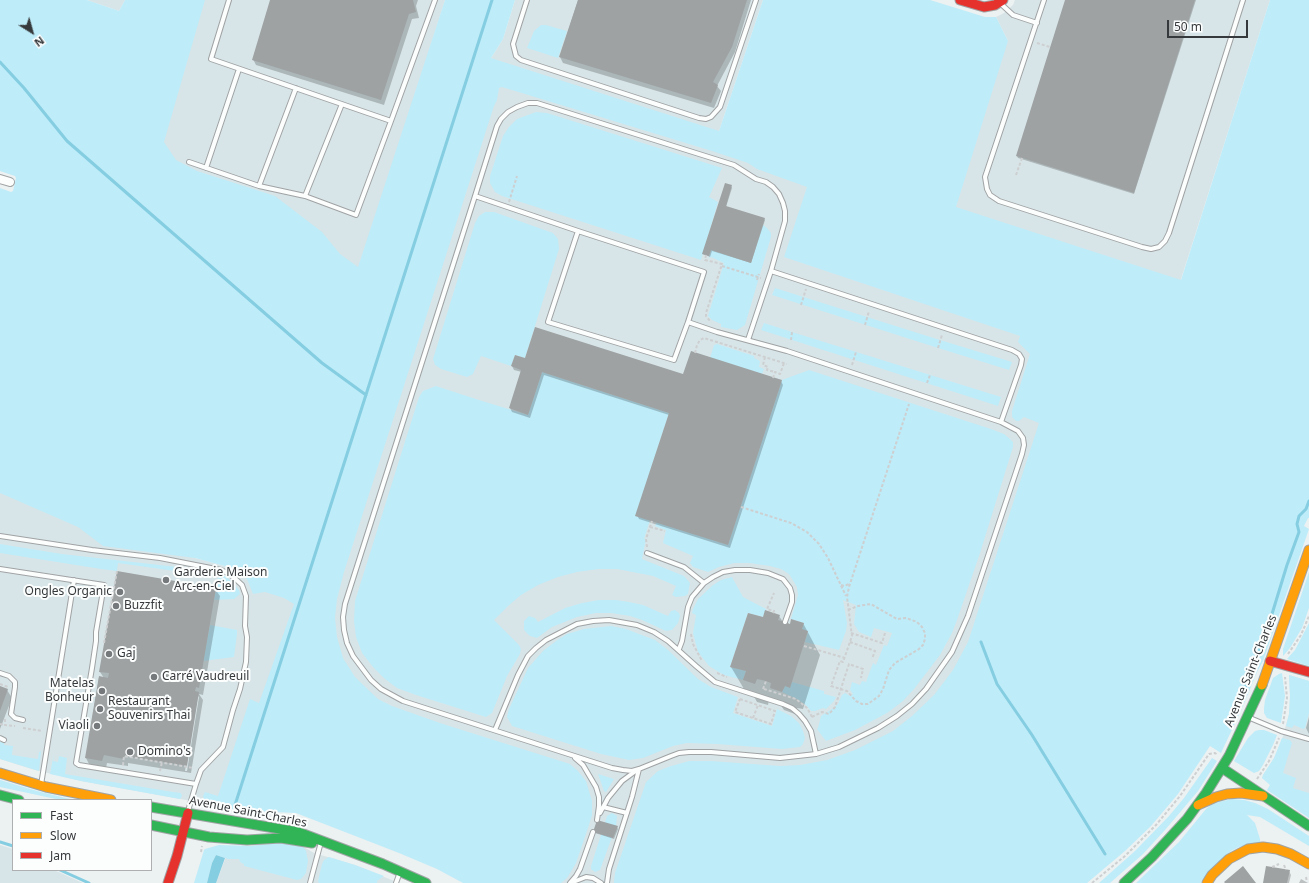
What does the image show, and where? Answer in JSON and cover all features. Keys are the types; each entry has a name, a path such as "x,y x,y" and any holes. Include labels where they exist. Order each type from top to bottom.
{"street":[{"path":"960,0 984,7 995,5 1001,1"},
{"path":"0,178 10,182"},
{"name":"Avenue Saint-Charles","path":"1124,883 1161,848 1179,828 1197,805 1222,768 1248,717 1270,661 1309,550"},
{"path":"1270,661 1309,672"},
{"path":"1222,768 1309,826"},
{"path":"0,773 41,785 107,799"},
{"path":"1197,805 1216,796 1227,794 1241,793 1266,797"},
{"path":"0,795 15,799"},
{"name":"Avenue Saint-Charles","path":"152,807 284,829 339,848 426,883"},
{"path":"168,883 188,813"},
{"name":"Avenue Saint-Charles","path":"152,825 209,837 247,840 281,838 321,842"},
{"path":"1207,883 1212,875 1229,859 1242,851 1256,847 1284,851 1309,864"}],"lane":[{"path":"229,0 211,59 391,121"},
{"path":"189,162 258,186 306,196 356,215 434,0"},
{"path":"526,0 513,44 516,56 521,60 706,119 711,117 720,107 756,0"},
{"path":"1044,0 985,176 985,183 990,195 999,202 1151,249 1159,247 1165,241 1169,233 1243,0"},
{"path":"1001,1 1013,15 1037,23"},
{"path":"206,168 239,69"},
{"path":"258,186 296,88"},
{"path":"639,769 623,770 612,768 403,701 381,689 362,669 353,656 347,643 344,630 343,617 345,604 353,576 497,126 501,119 508,112 517,107 528,103 537,103 734,165 769,184 779,194 785,210 785,221 771,271 748,340"},
{"path":"306,196 342,104"},
{"path":"475,196 704,272 674,360 548,322 578,231"},
{"path":"771,271 1012,350 1019,354 1022,359 1021,365 1001,422"},
{"path":"569,754 583,765 596,787 599,802 597,820 603,807 622,781 639,769 670,756 689,752 711,752 780,758 816,754 862,737 897,716 912,704 926,689 952,652 968,616 1022,454 1024,445 1018,431 1001,422 787,351 688,322"},
{"path":"0,536 69,547 160,558 221,570 230,574 242,585 246,596 245,626 247,637 246,662 240,689 223,747 201,770 188,813"},
{"path":"647,553 684,567 704,583"},
{"path":"0,568 104,585 76,763 79,765 196,784"},
{"path":"679,649 688,607 692,597 704,583 723,572 735,570 760,571 783,579 787,583 792,595 792,602 785,622"},
{"path":"41,785 74,580"},
{"path":"495,730 510,690 528,656 546,640 577,624 609,620 630,624 654,632 668,640 679,649 715,682 783,704 799,714 811,731 816,754"},
{"path":"0,673 9,676 14,682 15,687 11,714 15,718 23,720"},
{"path":"1248,717 1281,731 1309,739"},
{"path":"606,883 639,769"},
{"path":"603,807 627,813"},
{"path":"571,883 580,869 593,832"},
{"path":"310,883 321,842"},
{"path":"396,883 400,872"},
{"path":"571,883 586,877 593,878 602,883"}],"path":[{"path":"1030,42 1050,47"},
{"path":"1016,175 1022,158"},
{"path":"511,198 517,176"},
{"path":"706,256 705,260 758,275 757,280"},
{"path":"713,322 709,321 706,316 706,312 722,266"},
{"path":"801,305 803,297"},
{"path":"865,325 867,317"},
{"path":"791,340 792,332"},
{"path":"695,353 697,345 700,340 704,338 787,364"},
{"path":"938,348 940,340"},
{"path":"854,360 856,352"},
{"path":"765,357 763,365 768,367 768,370 780,374 784,363"},
{"path":"773,378 775,372"},
{"path":"927,383 930,375"},
{"path":"843,662 850,642 851,633 847,597 850,583 909,404"},
{"path":"741,507 791,523 808,532 819,544 828,558 847,597"},
{"path":"646,539 652,521"},
{"path":"650,527 665,531"},
{"path":"841,585 848,586 850,583"},
{"path":"773,613 774,611 767,609 774,593"},
{"path":"848,610 858,606 872,604 897,619 906,618 918,622 922,626 924,633 925,639 923,645 919,649 895,662 889,670 883,689 873,701 868,704 862,704 856,701 847,691 831,686 840,661 863,669 860,678"},
{"path":"1285,657 1298,641 1309,616"},
{"path":"691,632 693,644 703,662"},
{"path":"851,633 882,643 885,634"},
{"path":"850,642 875,651 872,659"},
{"path":"804,646 844,658"},
{"path":"812,717 822,712 829,714 835,707 850,664"},
{"path":"714,671 730,678"},
{"path":"1283,725 1287,698 1285,674"},
{"path":"763,689 766,681"},
{"path":"758,687 796,699 807,708 814,722"},
{"path":"740,699 775,711 771,724 753,718 735,712 740,699"},
{"path":"753,718 758,705"},
{"path":"0,724 5,725"},
{"path":"1257,779 1269,761 1279,736"},
{"path":"1092,883 1125,856 1156,825 1180,796 1209,754 1215,753 1220,756"},
{"path":"124,756 187,766"},
{"path":"1272,867 1279,864"},
{"path":"1284,865 1286,870"},
{"path":"1306,877 1307,882"}],"shaded area":[{"path":"0,0 87,0 119,11 125,0 205,0 164,142 176,160 197,171 275,196 322,232 340,254 358,267 445,0 515,0 503,39 491,58 719,131 763,0 930,0 985,17 996,17 1008,41 956,207 1181,280 1270,0 1309,0 1309,518 1304,526 1309,529 1263,661 1221,753 1210,746 1178,794 1151,826 1125,851 1087,883 614,883 615,873 646,782 658,771 689,761 711,761 780,766 800,765 827,760 855,750 893,731 912,716 934,695 953,670 968,642 1039,423 1024,417 1019,421 1016,421 1012,417 1012,411 1030,354 1018,342 1020,336 784,257 807,187 757,169 748,163 712,151 502,87 499,88 497,100 344,572 337,599 335,618 337,637 343,658 355,677 378,699 392,706 440,723 570,764 578,771 586,781 592,801 592,815 576,863 567,878 561,883 463,883 437,869 399,853 296,813 249,810 242,812 205,803 203,796 205,792 218,796 250,699 259,703 294,604 284,598 265,592 253,594 247,579 236,569 195,558 103,546 78,527 0,493 0,188 11,192 13,191 16,178 15,176 0,171"},
{"path":"87,0 125,0 119,11"},
{"path":"202,0 445,0 429,51 352,376 139,195"},
{"path":"515,0 763,0 719,131 1008,41 996,17 1004,13 1013,5 1015,0 1270,0 1181,279 1085,883 482,883 286,697 491,58 503,39"},
{"path":"541,25 567,31 558,58 527,48 534,31"},
{"path":"536,112 547,113 722,168 709,197 718,202 701,260 502,196 495,192 490,183 490,176 503,136 517,119"},
{"path":"485,212 494,212 553,233 558,239 559,249 525,358 515,355 511,366 481,356 473,374 467,377 441,369 435,365 433,359 475,223 479,216"},
{"path":"763,225 771,233 771,237 745,325 737,330 721,327 721,324 712,320 708,316 724,263 711,257 709,258 711,250 751,263"},
{"path":"775,288 1012,362 1009,370 938,348 772,295"},
{"path":"764,323 1001,397 998,406 761,330"},
{"path":"717,344 754,356 754,358 760,361 759,367 764,369 762,374 710,358 714,345"},
{"path":"809,370 991,429 1004,434 1013,442 1013,447 980,553 952,633 940,655 903,701 887,713 855,730 826,741 817,729 821,716 838,704 842,695 845,693 850,696 853,694 850,690 852,682 860,685 862,681 866,682 873,663 876,665 884,645 887,646 892,633 874,628 871,637 859,632 854,624 856,605 843,600 847,623 846,631 839,650 805,642 808,632 802,629 804,623 791,619 798,595 797,587 789,574 781,569 749,563 734,563 708,572 693,567 690,563 693,556 663,543 666,530 655,526 657,522 728,545 782,380"},
{"path":"542,372 669,413 636,515 650,520 644,539 646,539 642,559 684,576 690,583 688,594 685,596 676,597 672,595 676,586 653,576 617,569 599,569 577,572 558,577 538,585 521,595 494,620 519,645 521,649 520,654 507,676 492,713 486,717 397,688 385,679 362,653 356,637 354,621 355,601 419,397 423,391 436,386 528,415"},
{"path":"0,491 195,558 300,588 230,808 81,781 35,770 0,759"},
{"path":"0,544 62,554 186,568 199,573 225,576 239,590 240,594 234,599 214,600 218,577 118,563 117,571 101,569 0,553"},
{"path":"1309,572 1309,608 1302,628 1290,648 1283,656 1283,649"},
{"path":"732,577 743,597 766,609 763,617 748,613 730,667 746,671 743,680 724,675 709,666 698,652 693,633 696,615 692,613 698,599 713,585 721,580"},
{"path":"599,600 616,600 643,605 668,616 671,611 675,610 680,616 678,623 672,630 666,631 630,616 611,613 596,613 577,617 552,627 537,638 530,636 524,630 524,621 529,616 535,618 538,622 565,608"},
{"path":"1309,623 1309,666 1287,659 1295,650"},
{"path":"210,625 237,630 234,657 203,661"},
{"path":"611,626 626,629 655,640 668,650 698,679 711,687 738,697 733,713 772,726 777,709 791,716 799,723 803,731 805,738 803,744 800,747 782,749 687,743 673,746 643,758 629,760 601,754 512,726 507,717 509,709 528,668 543,651 567,634 584,629"},
{"path":"1282,673 1285,696 1281,723 1267,718 1264,713 1264,708 1265,700 1273,678"},
{"path":"1289,675 1309,681 1309,818 1274,786 1262,778 1281,743 1289,714"},
{"path":"1289,675 1309,681 1309,713 1305,728 1303,729 1294,725 1292,728 1286,726 1289,714"},
{"path":"792,682 824,691 824,694 836,697 826,709 823,708 811,711 806,705 797,699 782,692 785,686 790,687"},
{"path":"1264,730 1277,735 1263,765 1259,771 1254,773 1234,761 1248,738 1255,731"},
{"path":"1282,738 1290,740 1292,743 1283,773 1296,778 1293,788 1309,793 1309,818 1267,790 1270,785 1262,778 1274,758"},
{"path":"0,742 4,743 4,745 13,746 12,755 38,759 39,752 41,751 39,771 0,759"},
{"path":"54,753 53,761 58,762 59,756 67,758 65,774 181,793 182,796 180,799 50,774"},
{"path":"1212,758 1217,761 1198,791 1165,830 1143,854 1110,883 1099,883 1135,851 1169,816 1184,798"},
{"path":"598,774 614,779 606,792 604,791"},
{"path":"0,780 70,799 56,799 0,787"},
{"path":"1232,799 1255,803 1268,809 1309,836 1309,846 1260,817 1247,815 1255,823 1260,843 1239,847 1231,851 1202,880 1201,883 1136,883 1179,842 1206,809 1211,805"},
{"path":"612,813 617,816 616,826 600,870 595,872 591,869 591,866 607,816"},
{"path":"281,843 303,847 306,851 308,861 306,873 301,879 297,880 244,866 239,859 228,859 216,855 212,863 207,883 194,883 205,849 219,845 251,846"},
{"path":"262,844 302,846 314,853 355,865 399,883 216,883 230,846 251,846"},
{"path":"0,845 12,849 12,871 56,871 83,883 0,883"},
{"path":"216,855 225,858 216,883 207,883 212,863"},
{"path":"329,857 384,876 377,881 377,883 319,883 318,881 322,864 324,860"}],"building":[{"path":"270,0 413,0 416,12 409,14 381,100 252,60"},
{"path":"578,0 747,0 732,47 713,82 718,85 711,103 559,57"},
{"path":"1065,0 1195,0 1134,193 1016,156"},
{"path":"725,183 732,185 726,206 765,218 751,263 711,250 709,256 702,254"},
{"path":"535,327 683,374 691,351 782,380 728,545 635,516 669,413 542,372 528,415 509,408 521,370 511,366 515,355 525,358"},
{"name":"Carré Vaudreuil","path":"117,571 216,588 199,688 196,687 195,691 199,692 187,766 124,756 124,759 104,755 102,761 85,758 99,676 108,678 109,673 99,672"},
{"path":"765,610 780,615 778,620 790,624 791,619 804,623 802,629 808,631 790,688 785,686 782,692 770,688 771,683 766,681 757,679 755,684 743,680 746,671 730,667 748,613 763,617"},
{"path":"0,686 8,689 0,711"},
{"path":"597,820 618,826 613,838 593,832"},
{"path":"1243,866 1256,883 1224,882"},
{"path":"1266,866 1290,870 1287,883 1263,883"}],"waterway":[{"path":"235,805 492,0"},
{"path":"0,62 24,88 67,141 322,363 366,395"},
{"path":"1233,716 1253,670 1272,614 1299,532 1297,524 1299,516 1306,509 1309,501"},
{"path":"981,642 997,684 1032,735 1105,854"},
{"path":"0,842 12,846"},
{"path":"62,871 89,883"}],"traffic: fast":[{"path":"1124,883 1152,857 1187,819 1206,793 1229,756 1262,685"},
{"path":"1222,768 1309,826"},
{"path":"0,795 15,799"},
{"path":"152,807 298,832 383,864 426,883"},
{"path":"152,825 209,837 247,840 281,838 312,843"}],"traffic: slow":[{"path":"1262,685 1309,550"},
{"path":"0,773 46,787 106,799"},
{"path":"1198,805 1227,794 1241,793 1263,796"},
{"path":"1207,883 1212,875 1229,859 1248,849 1263,847 1277,849 1291,854 1309,864"}],"traffic: jam":[{"path":"960,0 984,7 995,5 1003,0"},
{"path":"1270,661 1309,672"},
{"path":"168,883 177,856 188,813"}],"place":[{"name":"Garderie Maison Arc-en-Ciel","path":"166,580"},
{"name":"Ongles Organic","path":"120,592"},
{"name":"Buzzfit","path":"116,606"},
{"name":"Gaj","path":"109,654"},
{"name":"Carré Vaudreuil","path":"154,677"},
{"name":"Matelas Bonheur","path":"102,691"},
{"name":"Restaurant Souvenirs Thai","path":"100,709"},
{"name":"Viaoli","path":"97,726"},
{"name":"Domino's","path":"130,752"}]}
